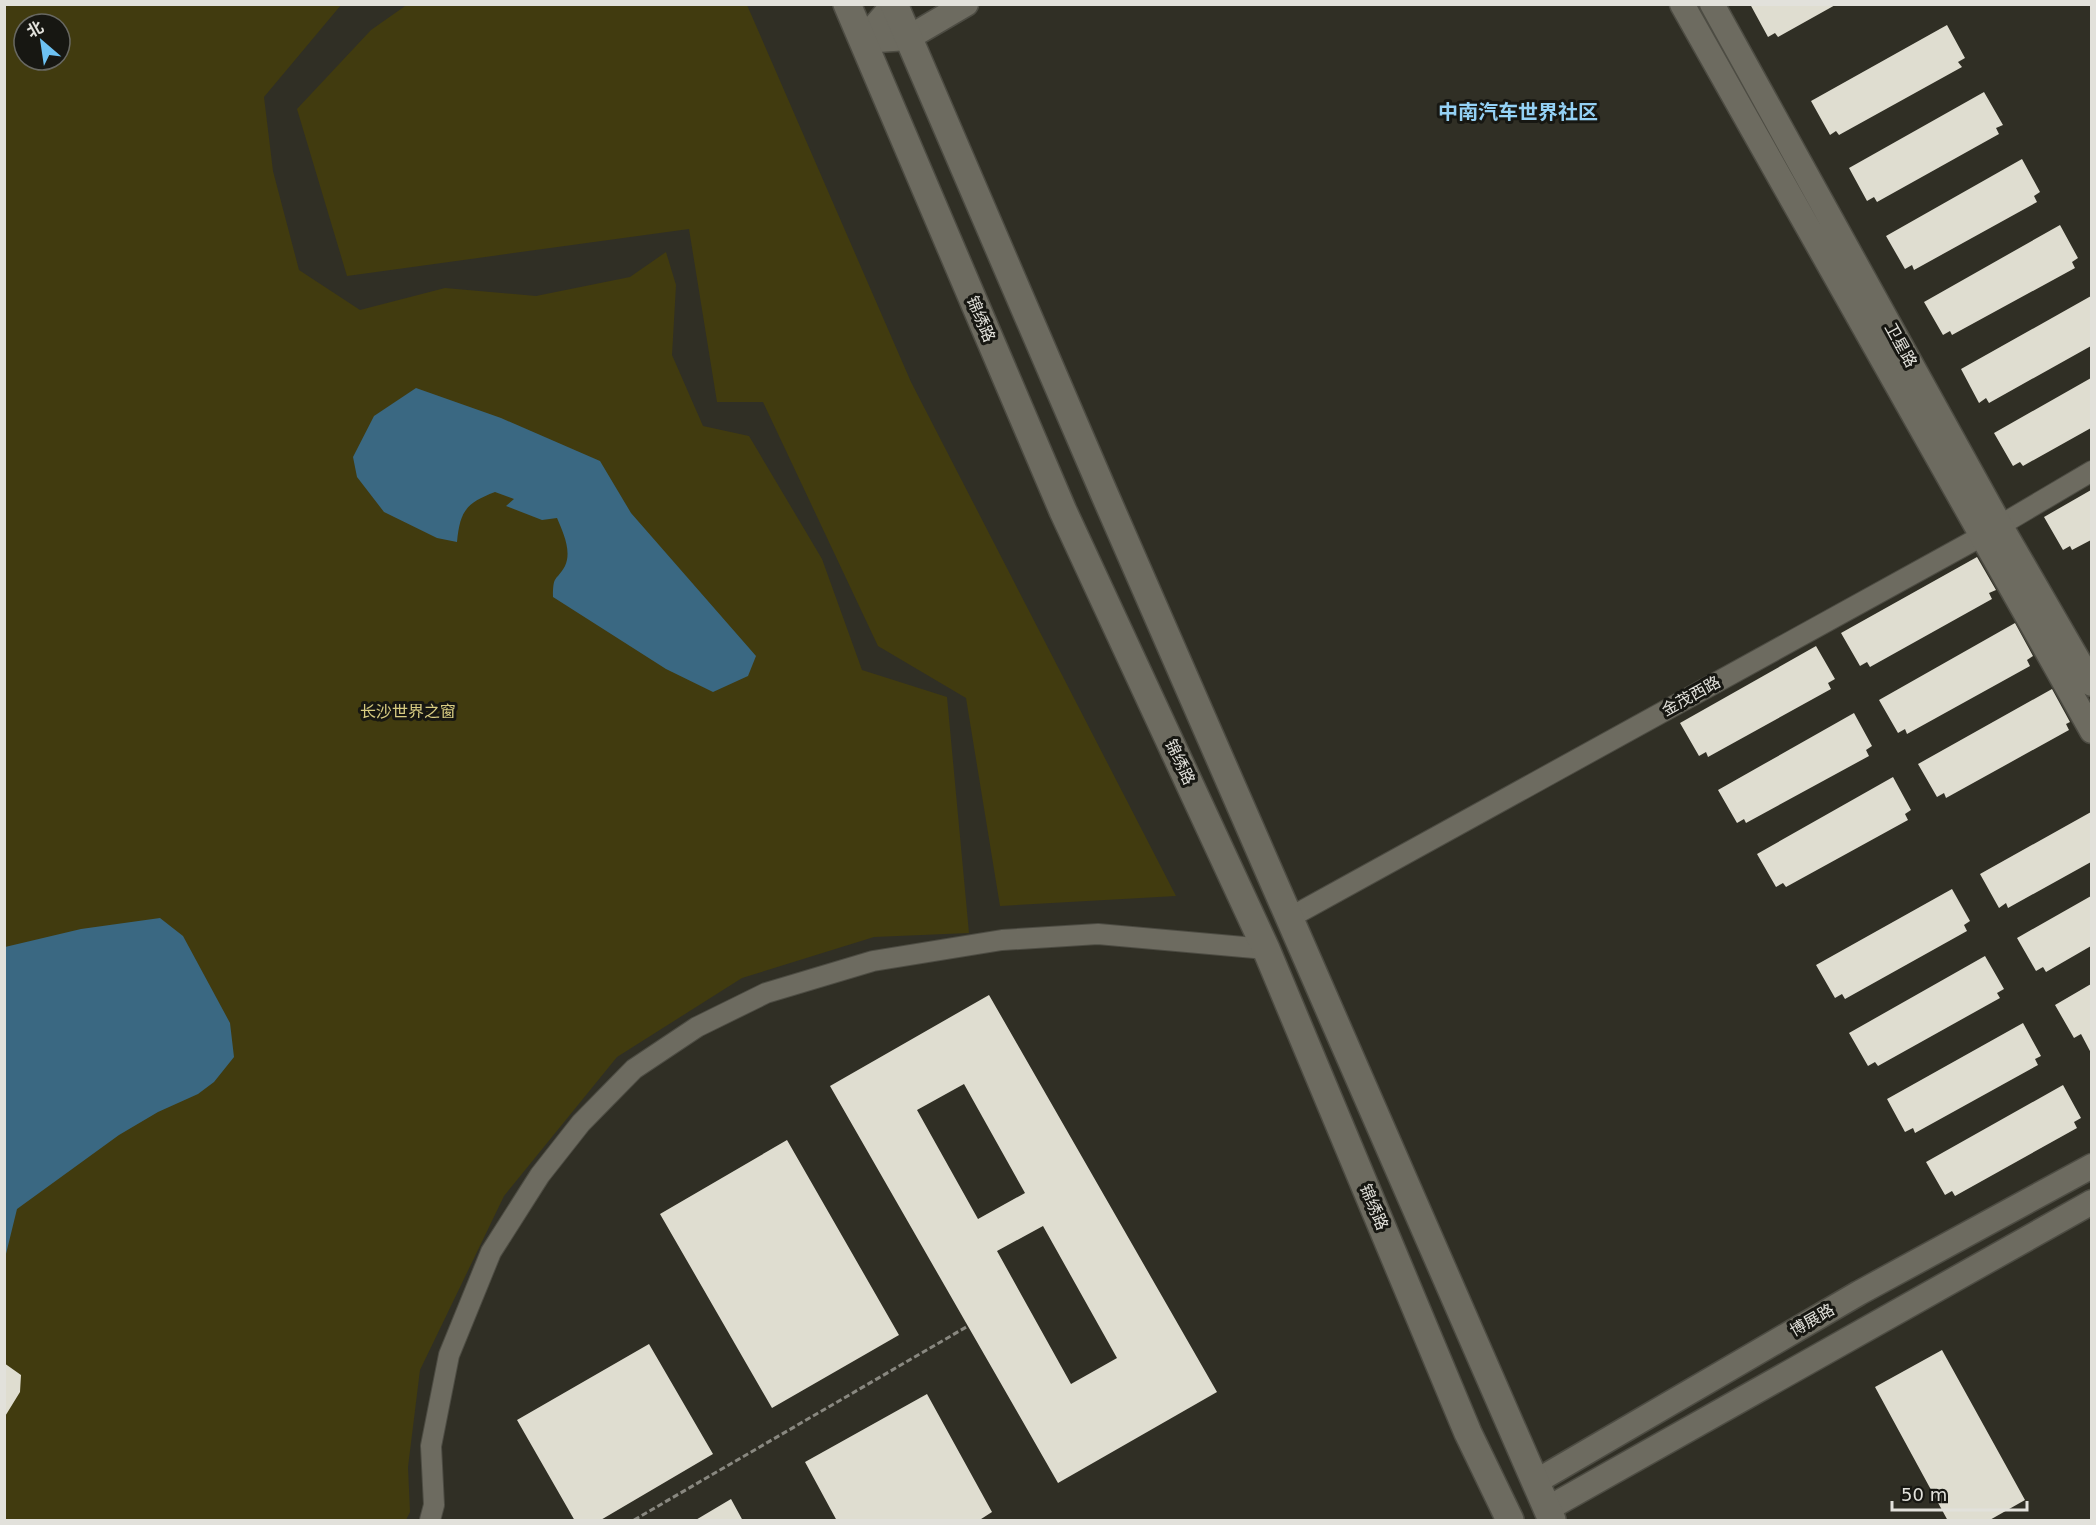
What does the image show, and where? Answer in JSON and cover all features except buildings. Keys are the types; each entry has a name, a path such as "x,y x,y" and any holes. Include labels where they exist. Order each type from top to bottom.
{"main road":[{"name":"锦绣路","path":"847,4 1064,511 1266,949 1468,1433 1510,1521"},
{"path":"894,5 1289,918 1537,1481 1549,1515"}],"street":[{"path":"862,41 908,38 966,4"},
{"path":"1682,4 1991,531 2091,731"},
{"name":"卫星路","path":"1713,4 1991,531 2091,684"},
{"path":"862,41 894,5"},
{"name":"金茂西路","path":"1289,918 1991,531 2091,471"},
{"path":"430,1521 434,1505 431,1446 449,1355 491,1252 540,1175 581,1123 634,1069 697,1027 766,993 873,962 1002,940 1098,934 1266,949"},
{"name":"博展路","path":"1537,1481 1858,1293 2091,1166"},
{"name":"博展路","path":"1549,1515 2091,1202"}],"path":[{"path":"634,1521 968,1326"}],"green space":[{"path":"408,4 747,5 911,382 1176,896 1000,906 966,698 878,646 763,402 717,402 689,229 347,276 297,109 371,30"},
{"name":"长沙世界之窗","path":"5,5 341,5 264,97 273,171 299,270 360,310 445,288 536,296 630,277 666,252 676,285 672,355 703,426 749,436 822,559 862,670 947,697 969,933 874,937 742,978 617,1057 504,1196 420,1370 408,1467 410,1512 406,1520 5,1520"}],"water":[{"path":"416,388 501,418 600,461 631,513 756,656 748,676 713,692 666,669 553,597 554,581 565,566 568,554 557,518 542,520 506,506 514,499 495,492 477,500 466,510 460,523 457,542 437,538 384,512 357,477 353,457 374,416"},
{"path":"160,918 183,936 230,1023 234,1057 214,1082 198,1094 158,1112 119,1135 17,1209 5,1258 5,947 81,929"}],"district":[{"name":"中南汽车世界社区","path":"1518,112"}]}
